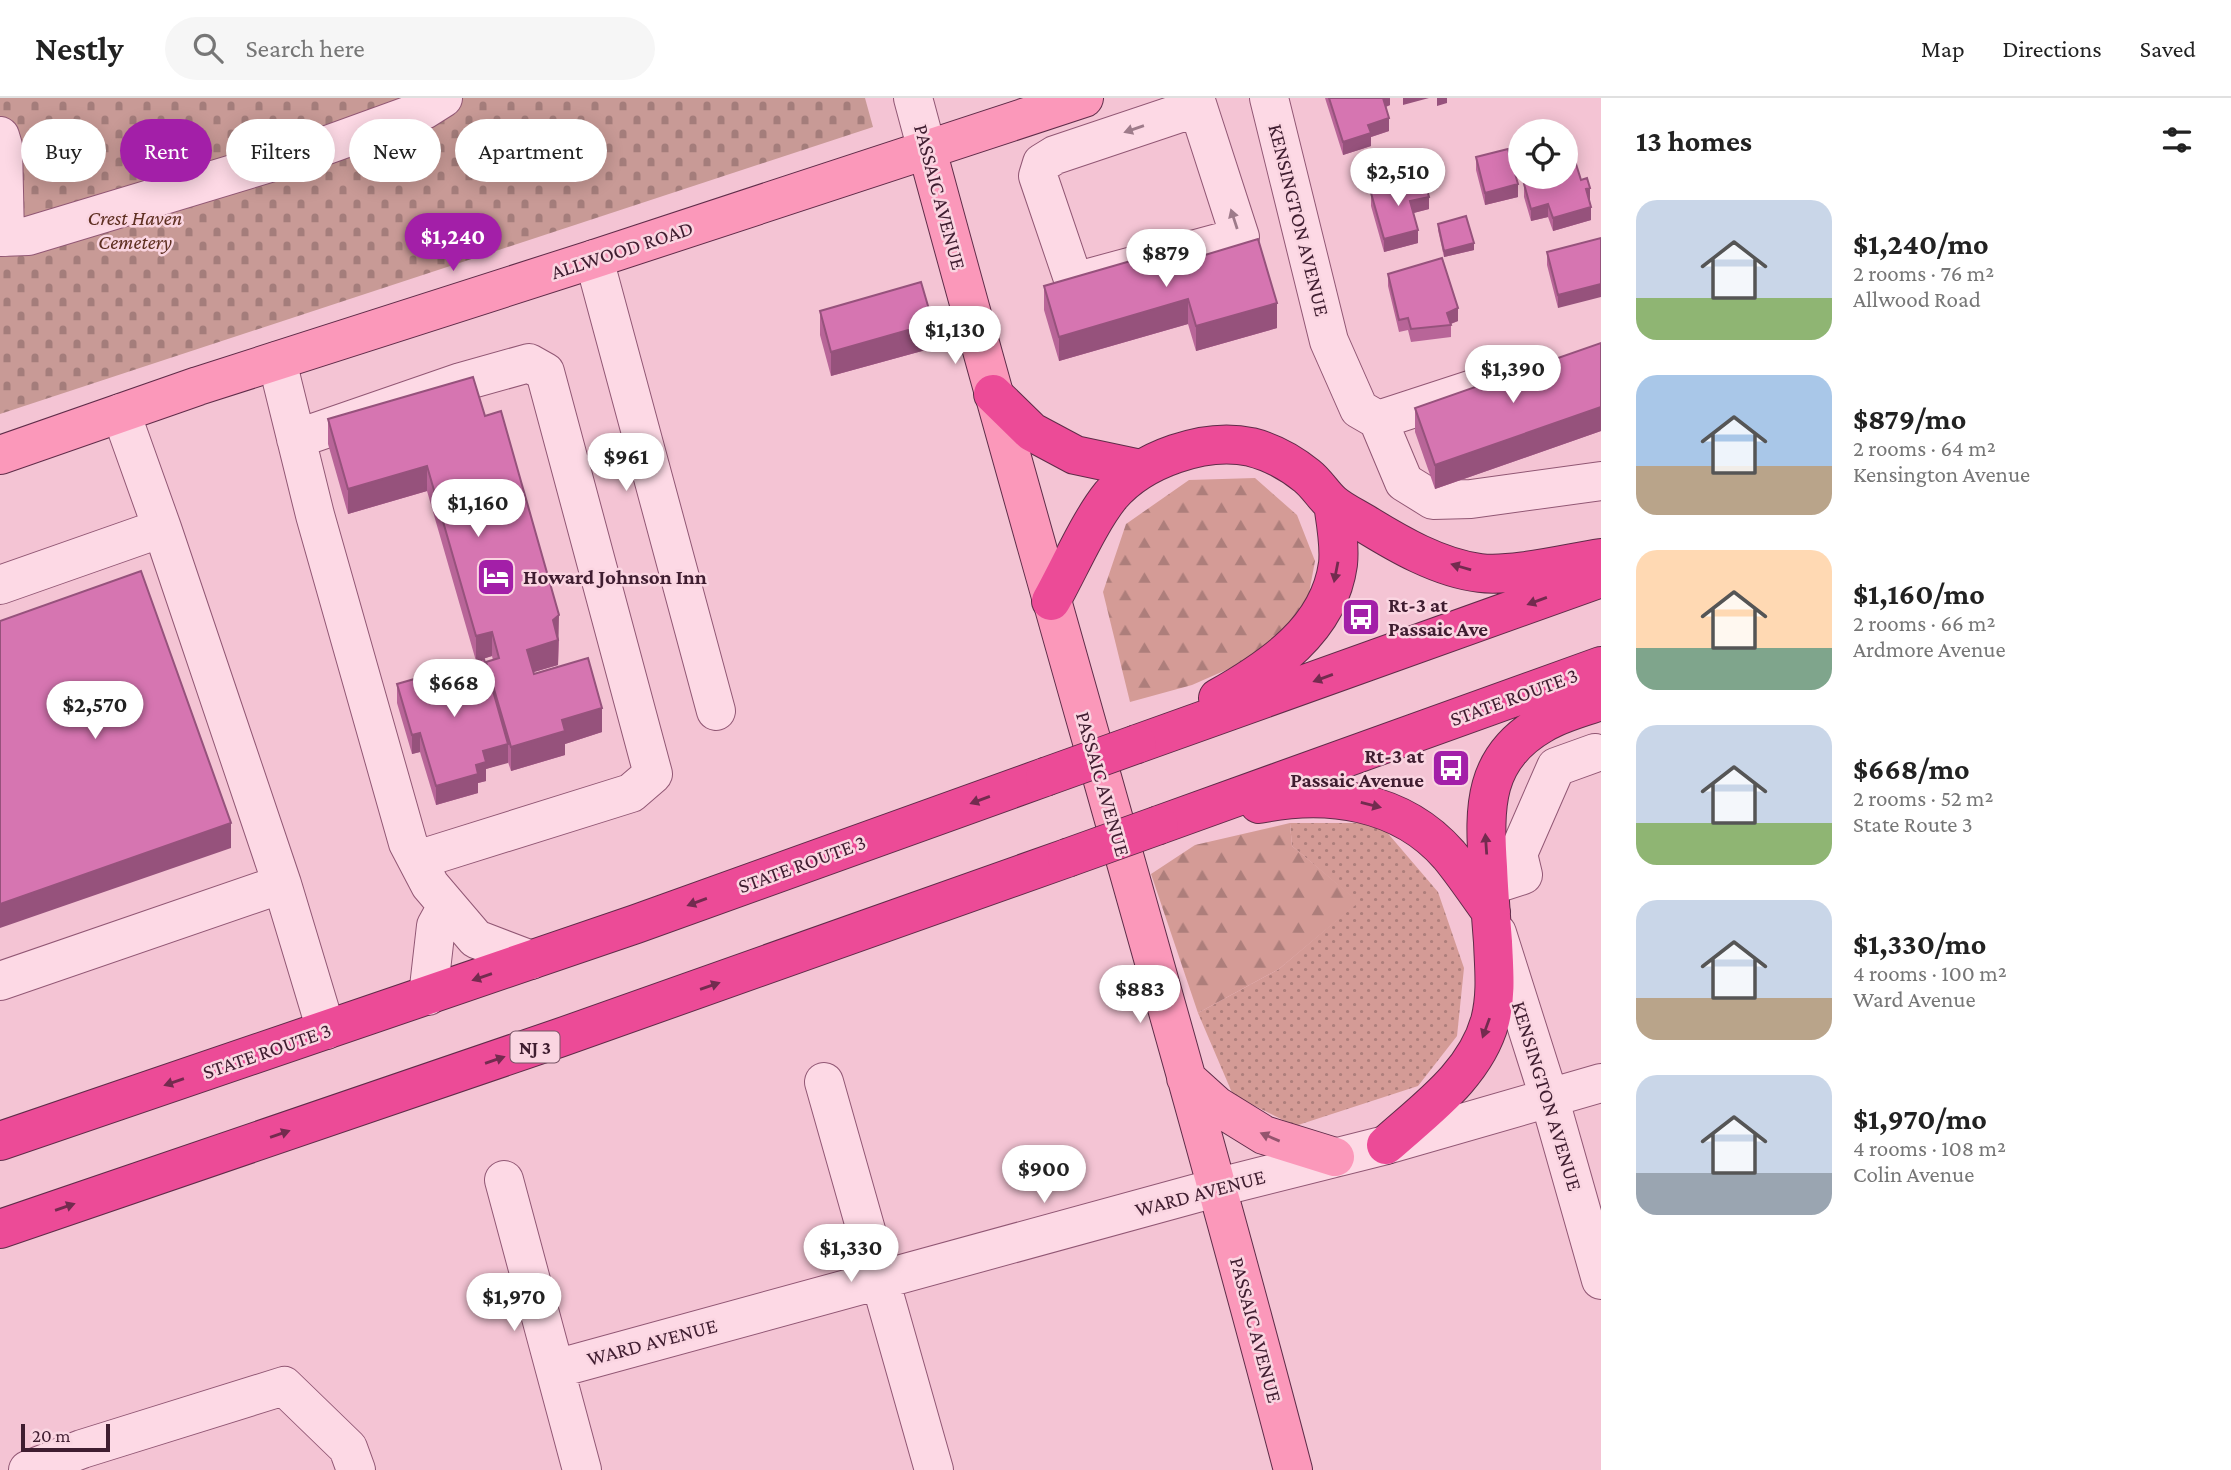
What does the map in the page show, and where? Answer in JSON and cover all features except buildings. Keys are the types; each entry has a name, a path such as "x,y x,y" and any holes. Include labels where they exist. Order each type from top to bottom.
{"highway":[{"path":"993,394 1032,432 1075,455 1141,469"},
{"path":"1046,583 1111,495 1126,480 1172,453 1218,446 1249,447 1277,456 1308,477 1334,504 1407,549 1479,573 1502,573 1601,558"},
{"path":"1137,744 1253,678 1297,644 1312,624 1333,585 1338,563 1334,504"},
{"name":"STATE ROUTE 3","path":"0,1141 531,960 1601,578"},
{"name":"STATE ROUTE 3","path":"0,1229 623,1016 1601,666"},
{"path":"1386,1145 1451,1087 1467,1067 1490,1021 1495,987 1486,809 1496,771 1504,756 1518,741 1540,725 1559,715 1592,704"},
{"path":"1159,825 1270,802 1348,800 1375,805 1403,818 1448,854 1490,899"}],"main road":[{"name":"ALLWOOD ROAD","path":"0,455 121,412 1084,98"},
{"name":"PASSAIC AVENUE","path":"927,150 1046,583 1219,1187 1293,1470"},
{"path":"1186,1078 1217,1106 1264,1135 1335,1157"}],"street":[{"path":"0,136 3,146 2,237 28,236 316,149 424,110 443,98"},
{"name":"PASSAIC AVENUE","path":"913,98 927,150"},
{"name":"KENSINGTON AVENUE","path":"1269,98 1329,341 1359,409 1378,420"},
{"path":"1197,102 1240,237 1074,282 1038,176 1042,163 1055,155 1197,102"},
{"path":"594,259 716,711"},
{"path":"277,361 315,515 408,844 430,885 476,939 531,960"},
{"path":"296,439 461,382 529,363 545,372 653,774 631,793 416,860"},
{"path":"1509,377 1378,420 1404,482 1433,500 1471,499 1601,481"},
{"path":"121,412 282,884 326,1030"},
{"path":"0,585 162,527"},
{"path":"1490,899 1523,874 1518,854 1556,767 1598,763 1592,704"},
{"path":"0,981 282,884"},
{"name":"KENSINGTON AVENUE","path":"1490,899 1601,1280"},
{"path":"428,996 436,926 447,906"},
{"path":"824,1082 934,1470"},
{"name":"WARD AVENUE","path":"555,1369 1219,1187 1386,1145 1601,1083"},
{"path":"504,1180 582,1470"},
{"path":"28,1470 82,1449 284,1386 348,1448 356,1470"}],"green space":[{"name":"Crest Haven Cemetery","path":"0,98 865,98 873,127 0,414"},
{"path":"1255,478 1297,515 1315,561 1307,604 1267,652 1192,685 1130,702 1103,592 1126,524 1189,480"},
{"path":"1290,823 1379,823 1438,892 1464,968 1457,1036 1418,1086 1295,1126 1233,1095 1198,1013 1279,969 1358,902 1292,846"},
{"path":"1290,823 1292,846 1359,902 1279,969 1198,1013 1151,874 1195,845"}],"place":[{"name":"Howard Johnson Inn","path":"496,577"},
{"name":"Rt-3 at Passaic Ave","path":"1361,617"},
{"name":"Rt-3 at Passaic Avenue","path":"1451,768"}]}
